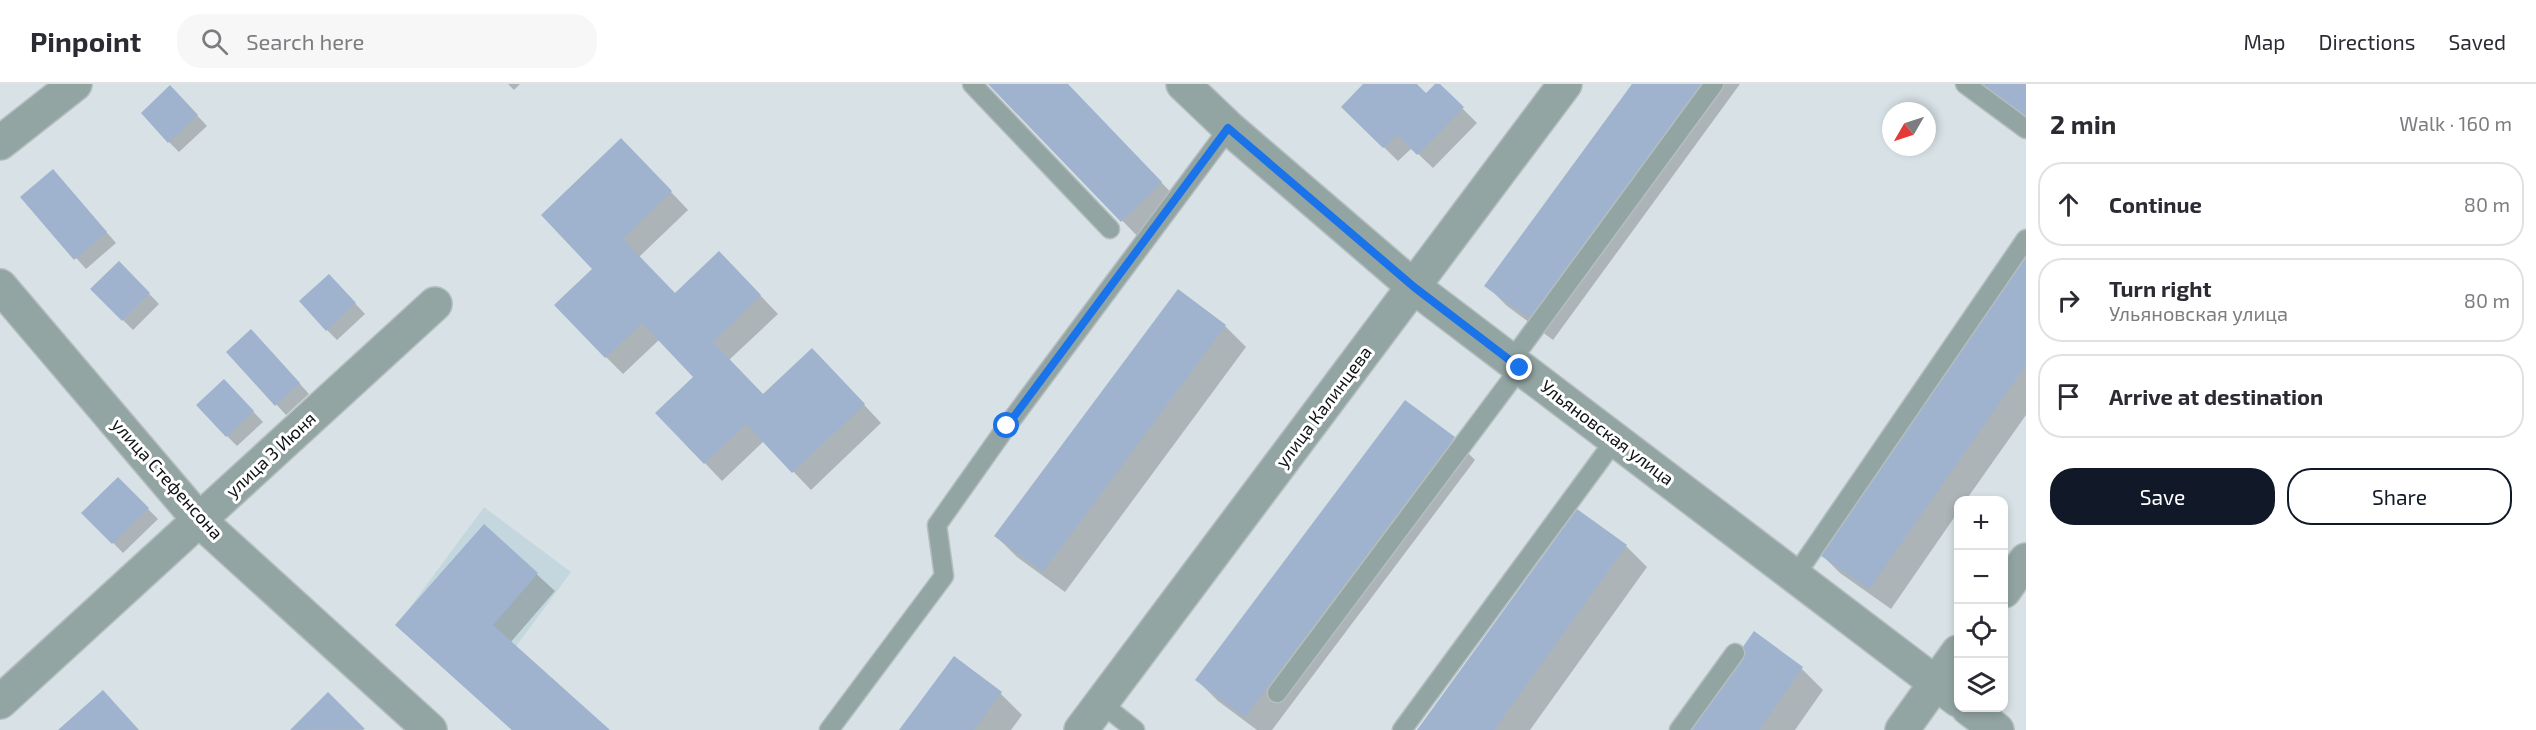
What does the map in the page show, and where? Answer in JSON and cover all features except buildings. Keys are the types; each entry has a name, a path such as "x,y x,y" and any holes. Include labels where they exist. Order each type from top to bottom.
{"street":[{"path":"0,143 75,84"},
{"name":"Ульяновская улица","path":"1183,84 1228,128 1414,287 1947,692"},
{"name":"улица Калинцева","path":"1081,730 1566,84"},
{"name":"улица Стефенсона","path":"0,286 200,521 430,730"},
{"name":"улица 3 Июня","path":"0,702 435,304"},
{"path":"2008,585 2026,560"},
{"path":"1902,730 1947,692 1957,658"},
{"path":"1973,712 1997,730"}],"lane":[{"path":"972,84 1110,229"},
{"path":"1277,693 1714,84"},
{"path":"1965,84 2026,129"},
{"path":"829,730 944,576 938,525 1007,426 1228,128"},
{"path":"1795,576 2026,239"},
{"path":"1402,730 1615,440"},
{"path":"1679,730 1735,653"},
{"path":"1101,704 1135,730"}],"shaded area":[{"path":"484,507 571,572 483,691 396,626"}],"route":[{"path":"1007,426 1228,128 1414,287 1520,368"}]}
